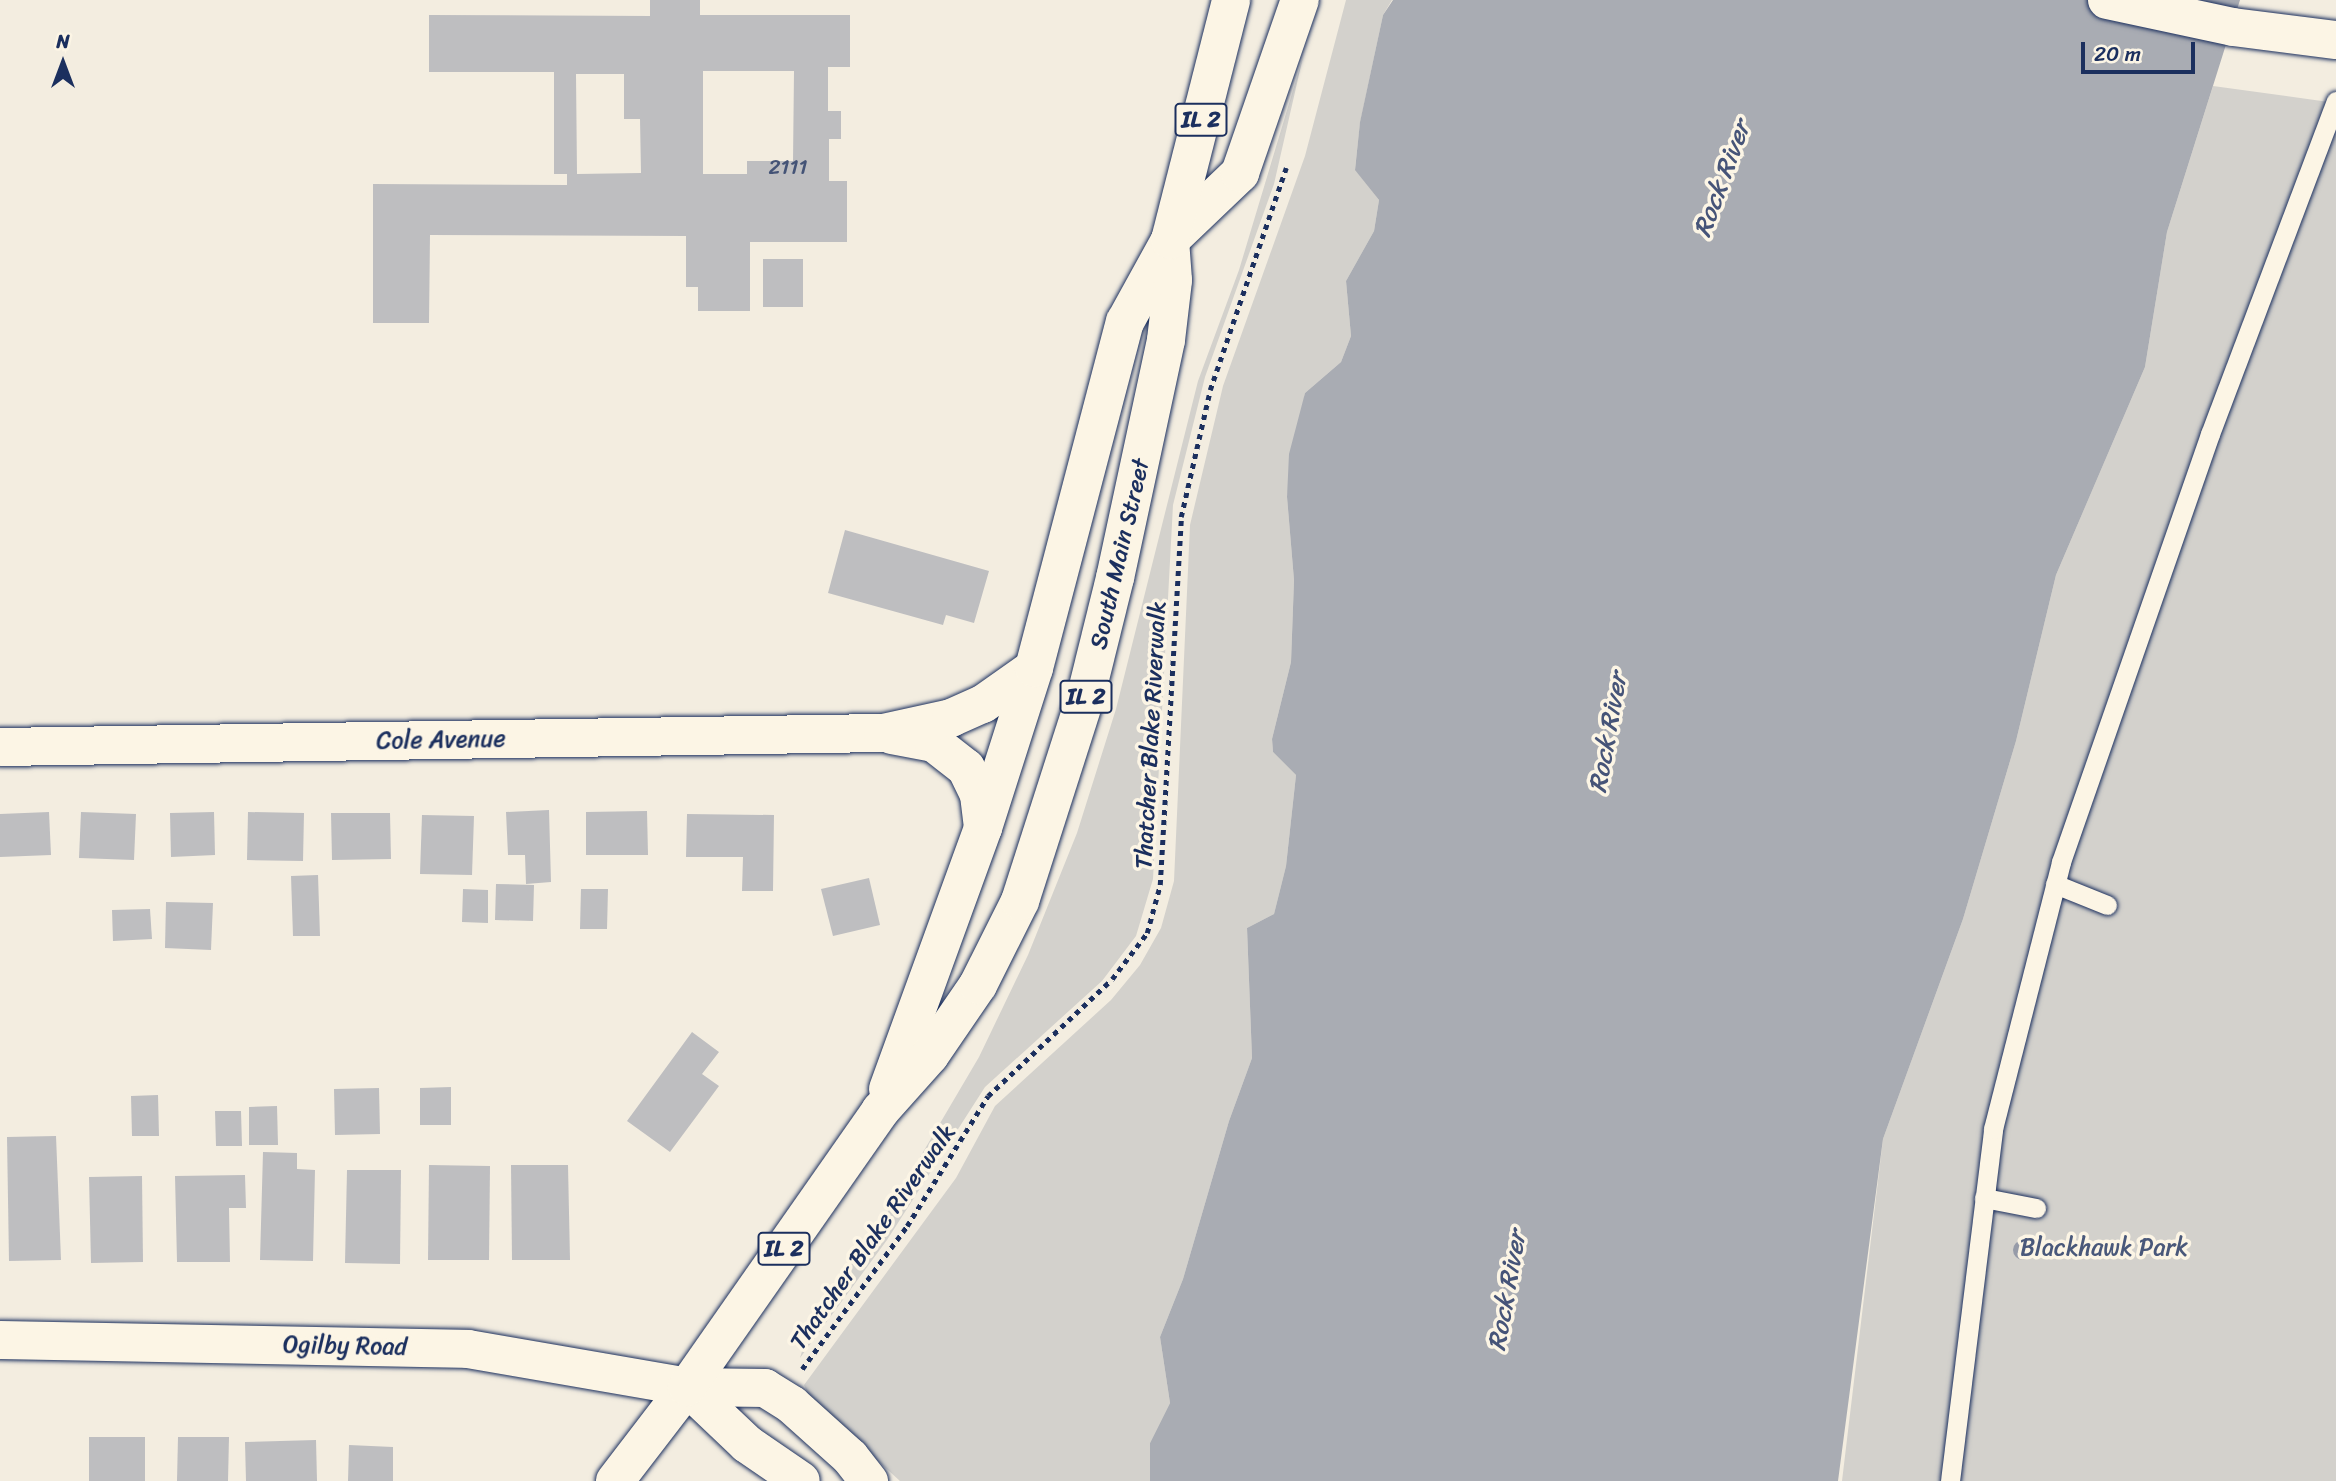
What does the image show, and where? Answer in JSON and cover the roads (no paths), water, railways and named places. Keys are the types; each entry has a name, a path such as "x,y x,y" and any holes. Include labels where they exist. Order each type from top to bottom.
{"main road":[{"name":"South Main Street","path":"880,1111 983,828 1034,668 1125,322 1170,240 1231,0"},
{"path":"1170,240 1240,173 1300,0"},
{"path":"2107,0 2234,27 2336,40"},
{"name":"South Main Street","path":"615,1481 687,1387 880,1111 930,1055 978,985 1020,901 1048,825 1085,699 1153,415 1173,281 1170,240"},
{"name":"Cole Avenue","path":"0,747 883,733 951,718 988,702 1034,668"},
{"name":"Cole Avenue","path":"883,733 934,743 966,768 979,795 983,828"},
{"name":"Ogilby Road","path":"0,1340 467,1349 687,1387 765,1388 802,1413 850,1457 869,1481"},
{"path":"687,1387 747,1444 801,1481"}],"lane":[{"path":"1950,1481 1993,1129 2055,884 2210,434 2336,101"},
{"path":"2055,884 2107,905"},
{"path":"1984,1198 2036,1208"}],"water":[{"name":"Rock River","path":"1393,0 2240,0 2167,232 2145,367 2056,575 2016,741 1963,919 1883,1139 1838,1481 1150,1481 1150,1443 1170,1403 1160,1337 1183,1279 1229,1121 1252,1058 1247,928 1274,914 1286,866 1296,775 1273,752 1272,739 1291,662 1294,580 1287,497 1289,454 1305,393 1341,362 1351,336 1346,281 1374,231 1379,200 1355,170 1360,122 1383,15"}],"park label":[{"name":"Blackhawk Park","path":"2104,1248"}]}
